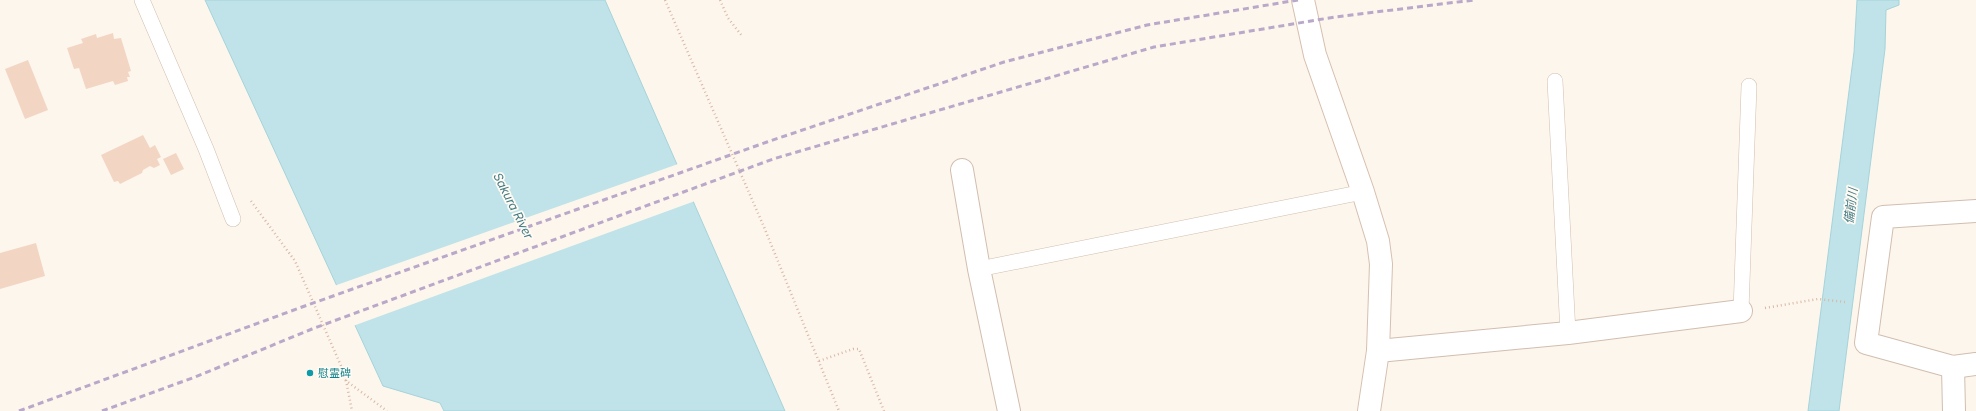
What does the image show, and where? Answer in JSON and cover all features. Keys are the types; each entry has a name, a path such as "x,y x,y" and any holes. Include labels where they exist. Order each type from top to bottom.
{"street":[{"path":"1304,0 1315,55 1363,192 1378,241 1381,264 1378,351 1369,411"},
{"path":"962,170 979,269 1009,411"},
{"path":"1976,211 1883,217 1866,343 1953,367 1976,364"},
{"path":"1378,351 1568,333 1741,311"},
{"path":"1953,367 1954,411"}],"lane":[{"path":"142,0 206,149 233,219"},
{"path":"1555,81 1568,333"},
{"path":"1741,311 1749,86"},
{"path":"979,269 1363,192"}],"path":[{"path":"665,0 764,227 839,411"},
{"path":"720,0 728,18 742,36"},
{"path":"249,198 295,261 345,380 352,411"},
{"path":"1741,311 1818,298 1852,303"},
{"path":"819,361 853,349 859,349 884,411"},
{"path":"345,380 387,411"}],"water":[{"name":"Sakura River","path":"205,0 605,0 785,411 444,411 440,403 383,386"},
{"name":"備前川","path":"1857,0 1899,0 1899,5 1886,10 1885,49 1839,411 1808,411 1854,52"}],"pier":[{"path":"678,164 695,201 353,326 334,286"}],"building":[{"path":"113,33 114,39 121,38 131,71 128,72 130,77 127,77 128,81 115,85 113,81 86,89 79,68 74,69 67,48 83,43 81,39 96,34 97,38"},
{"path":"28,60 48,110 25,119 5,69"},
{"path":"143,135 150,148 155,145 161,157 157,159 160,165 154,168 150,166 143,170 142,173 120,184 118,181 114,182 101,155"},
{"path":"176,153 184,169 171,175 163,159"},
{"path":"36,243 45,276 0,289 0,253"}],"railway":[{"path":"19,411 302,307 767,142 1004,62 1147,25 1298,0"},
{"path":"102,411 195,377 312,329 773,159 1154,47 1335,17 1474,0"}],"place":[{"name":"慰霊碑","path":"310,373"}]}
